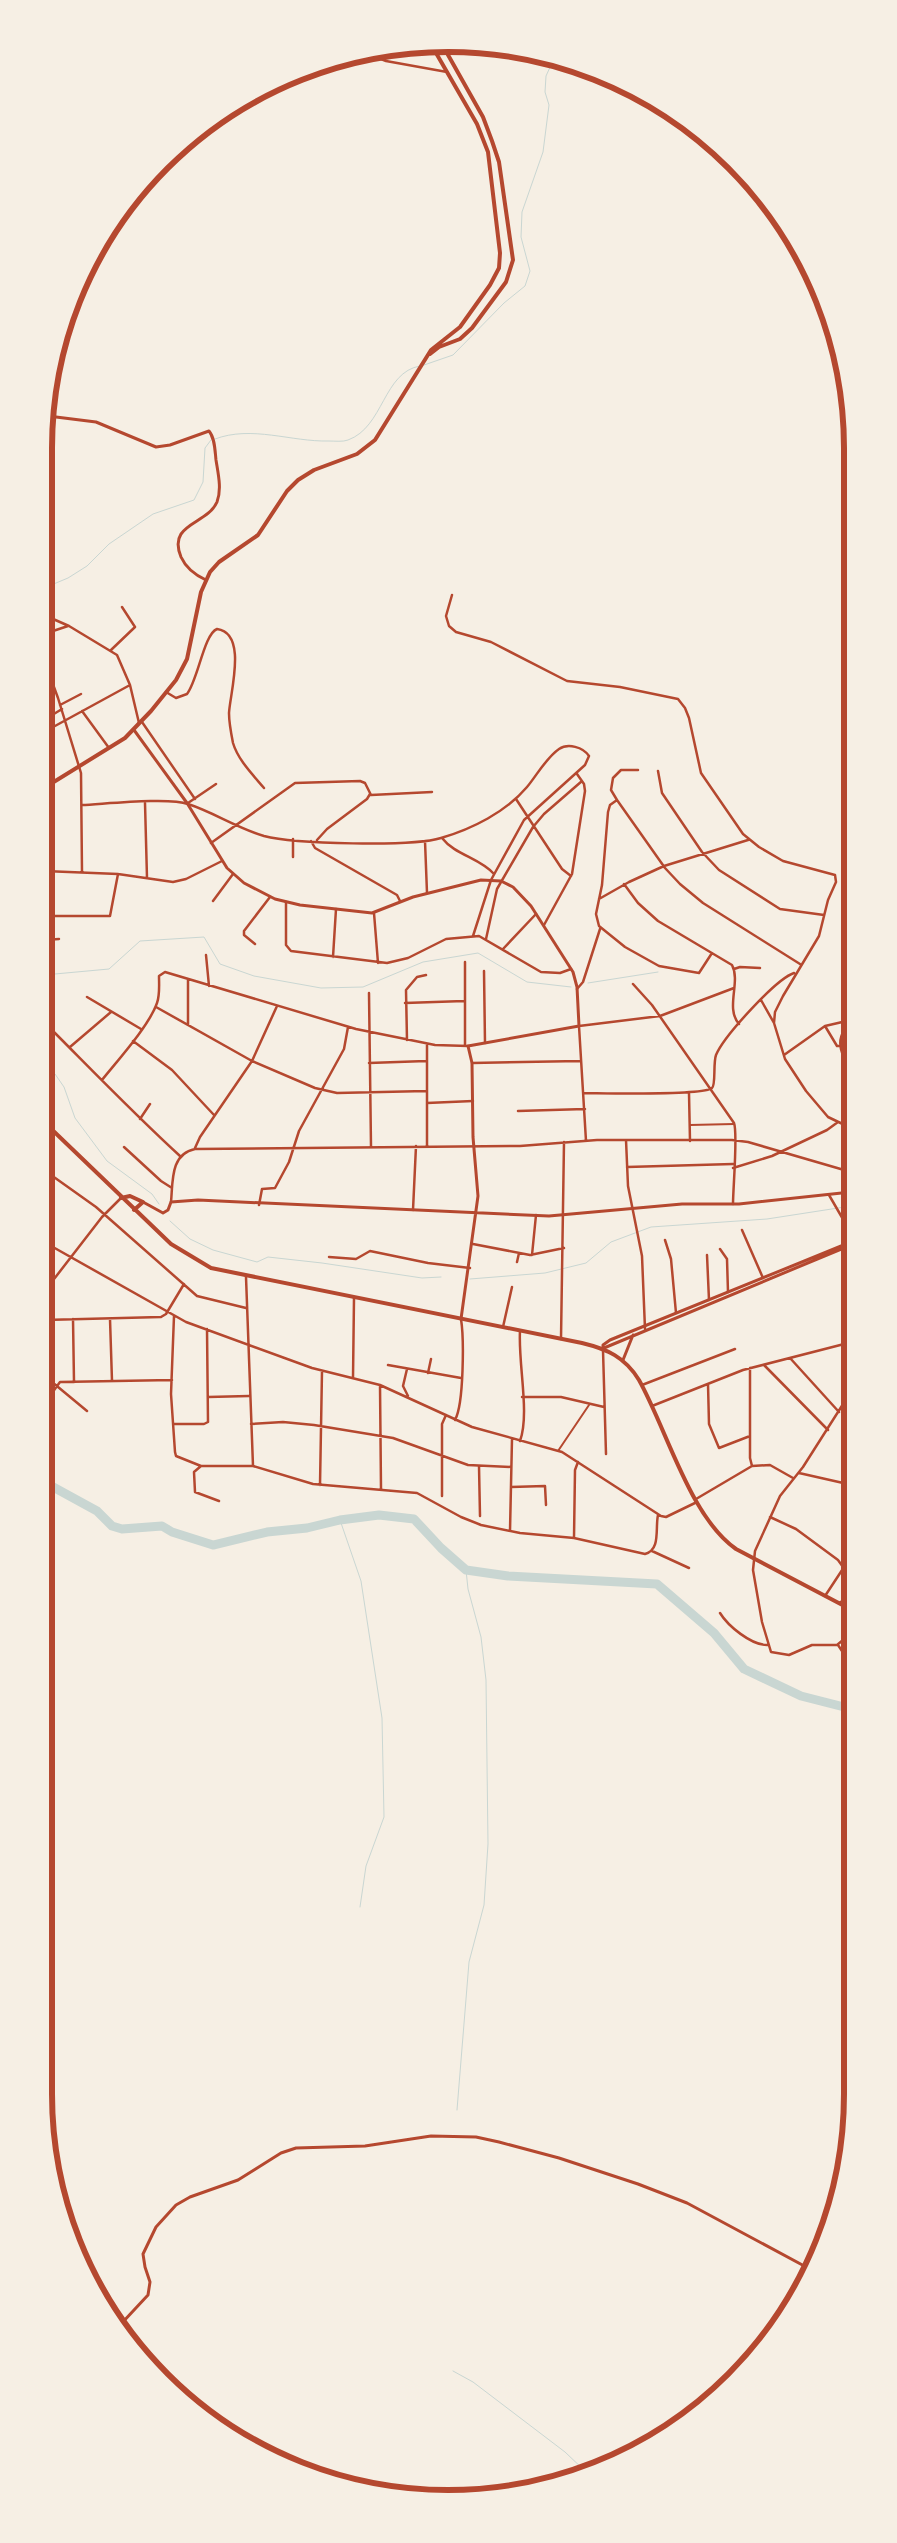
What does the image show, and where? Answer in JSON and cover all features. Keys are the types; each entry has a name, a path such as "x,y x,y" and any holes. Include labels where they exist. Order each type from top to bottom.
{"main road":[{"path":"52,784 109,748 141,723 179,675 188,656 206,580 219,562 258,535 295,482 319,468 357,454 375,440 425,358 439,341 456,331 494,280 500,258 488,152 476,124 436,52"},
{"path":"425,358 439,347 460,339 472,328 506,282 513,260 499,162 483,117 446,52"},
{"path":"52,1130 171,1244 196,1262 219,1271 246,1277 603,1348 623,1360 642,1385 697,1500 719,1536 753,1558 844,1606"},
{"path":"122,1198 135,1198 143,1202 134,1210"},
{"path":"128,1204 135,1198"}],"street":[{"path":"380,59 448,72"},
{"path":"54,417 96,422 156,447 170,445 209,431 215,449 220,490 217,502 205,516 185,529 180,536 178,545 183,562 206,580"},
{"path":"452,595 446,616 448,624 455,631 491,642 567,681 620,687 678,699 688,713 702,775 736,825 749,840 782,861 835,874 836,882 818,938 800,964 777,1008 774,1023"},
{"path":"111,650 135,627 122,607"},
{"path":"52,619 111,650 119,658 130,685 136,718 195,799"},
{"path":"52,631 69,626"},
{"path":"166,692 176,698 187,694 197,675 209,634 217,629 227,634 233,644 236,656 229,717 234,744 240,758 264,788"},
{"path":"52,682 79,767 82,805 82,872"},
{"path":"52,727 130,685"},
{"path":"52,714 80,694"},
{"path":"82,711 109,748"},
{"path":"134,730 187,803 222,861 233,874 270,897 286,902 374,913 400,901 427,893 491,880 501,881 521,894 572,969 578,989 580,1061 586,1141"},
{"path":"82,805 187,803 238,826 273,838 381,843 425,841 442,838 491,816 516,798 560,748 573,747 584,751 589,760 577,774 528,816 491,880 473,936"},
{"path":"638,770 623,770 615,774 611,790 664,866 680,884 703,903 800,964"},
{"path":"658,771 662,793 704,854 719,870 778,908 791,912 824,915"},
{"path":"543,926 571,876 585,794 582,781 577,774"},
{"path":"211,843 238,826 295,783 360,781 365,783 370,794"},
{"path":"486,939 496,892 534,824 582,781"},
{"path":"187,803 216,784"},
{"path":"370,794 432,792"},
{"path":"317,841 321,834 366,801 370,794"},
{"path":"516,798 562,869 571,876"},
{"path":"578,989 583,982 600,929 596,914 600,899 608,812 610,805 617,800"},
{"path":"145,803 147,878"},
{"path":"442,838 448,844 484,865 494,874"},
{"path":"293,840 293,857"},
{"path":"311,840 315,848 397,895 400,901"},
{"path":"600,899 624,884 664,866 749,840"},
{"path":"425,841 427,893"},
{"path":"52,871 118,874 168,882 180,881 222,861"},
{"path":"52,916 110,916 118,874"},
{"path":"213,901 233,874"},
{"path":"624,884 638,903 658,921 729,962 734,968 733,1014 739,1024"},
{"path":"255,944 244,935 244,931 270,897"},
{"path":"286,902 288,950 378,963 408,958 451,937 473,936 486,939 541,972 560,973 572,969"},
{"path":"333,957 336,909"},
{"path":"374,913 378,963"},
{"path":"503,949 536,914"},
{"path":"600,929 643,958 668,969 699,973 712,953"},
{"path":"52,940 60,939"},
{"path":"206,955 209,986"},
{"path":"455,1420 460,1409 461,1319 478,1211 478,1172 474,1146 472,1063 467,1046 464,1001 465,962"},
{"path":"734,968 760,968"},
{"path":"484,971 485,1043"},
{"path":"102,1080 133,1041 156,1007 160,975 165,972 348,1027 427,1044 467,1046 579,1026 660,1016 734,988"},
{"path":"711,1089 714,1084 714,1066 718,1052 739,1024 761,1000 786,977 796,973"},
{"path":"407,1040 406,990 417,976 426,975"},
{"path":"188,979 188,1025"},
{"path":"633,984 660,1016 734,1124 736,1140 733,1168 733,1204"},
{"path":"369,993 371,1146"},
{"path":"87,997 141,1030"},
{"path":"761,1000 774,1023 784,1055 808,1094 827,1115 844,1125"},
{"path":"405,1004 464,1001"},
{"path":"194,1149 196,1142 252,1061 277,1006"},
{"path":"156,1007 252,1061 322,1091 337,1093 426,1092"},
{"path":"70,1047 111,1012"},
{"path":"784,1055 825,1026 844,1022"},
{"path":"825,1026 836,1046 840,1046"},
{"path":"259,1204 262,1189 275,1188 289,1162 299,1131 344,1048 348,1027"},
{"path":"52,1030 140,1119 180,1156"},
{"path":"844,1032 842,1033 840,1046 844,1054"},
{"path":"133,1041 172,1070 214,1115"},
{"path":"427,1044 427,1146"},
{"path":"369,1063 426,1061"},
{"path":"472,1063 580,1061"},
{"path":"583,1093 689,1092 711,1089"},
{"path":"689,1092 690,1141"},
{"path":"427,1103 473,1101"},
{"path":"140,1119 150,1104"},
{"path":"518,1111 585,1110"},
{"path":"733,1168 754,1164 827,1130 838,1122"},
{"path":"690,1125 734,1124"},
{"path":"626,1140 632,1208 642,1259 645,1328"},
{"path":"143,1202 164,1213 168,1210 171,1202 175,1167 180,1156 194,1149 531,1145 626,1140 736,1140 844,1170"},
{"path":"561,1339 564,1264 564,1142"},
{"path":"413,1210 416,1146"},
{"path":"124,1147 161,1181 172,1188"},
{"path":"627,1167 734,1164"},
{"path":"52,1176 104,1215 199,1297 246,1308"},
{"path":"171,1202 215,1201 564,1215 693,1204 733,1204 844,1193"},
{"path":"829,1195 844,1220"},
{"path":"52,1282 104,1215 122,1198"},
{"path":"532,1255 536,1215"},
{"path":"742,1230 763,1278"},
{"path":"665,1240 672,1261 676,1315"},
{"path":"473,1244 532,1255 564,1248"},
{"path":"52,1246 73,1256 174,1316 322,1371 380,1386 408,1397 455,1420 512,1439 558,1451 578,1462 658,1515 665,1517 697,1500 752,1466 770,1465 793,1478"},
{"path":"729,1294 763,1278 844,1247"},
{"path":"606,1454 603,1345 610,1340 645,1328 844,1247"},
{"path":"720,1249 727,1259 729,1294"},
{"path":"329,1257 356,1260 371,1251 428,1263 470,1268"},
{"path":"518,1262 519,1253"},
{"path":"707,1254 709,1302"},
{"path":"844,1273 844,1290"},
{"path":"246,1277 253,1466"},
{"path":"52,1320 159,1318 167,1312 184,1284"},
{"path":"503,1328 512,1287"},
{"path":"353,1378 354,1298"},
{"path":"174,1316 172,1380 175,1454 201,1466 253,1466 320,1485 417,1493 467,1520 510,1531 574,1538 642,1554 652,1551 689,1568"},
{"path":"74,1319 74,1382"},
{"path":"110,1319 112,1381"},
{"path":"603,1348 645,1328"},
{"path":"173,1424 207,1423 207,1329"},
{"path":"520,1331 518,1354 523,1428 520,1441"},
{"path":"623,1360 633,1335"},
{"path":"652,1406 750,1368 844,1344"},
{"path":"642,1385 735,1349"},
{"path":"790,1358 839,1412"},
{"path":"428,1372 431,1359"},
{"path":"388,1365 461,1378"},
{"path":"764,1365 828,1430"},
{"path":"750,1368 752,1466"},
{"path":"407,1369 403,1386 408,1397"},
{"path":"320,1485 322,1371"},
{"path":"52,1393 59,1382 172,1380"},
{"path":"52,1381 87,1411"},
{"path":"708,1384 709,1424 720,1449 750,1436"},
{"path":"380,1386 381,1489"},
{"path":"208,1397 249,1396"},
{"path":"522,1397 559,1397 590,1405 605,1406"},
{"path":"844,1404 828,1430 780,1496 753,1558 767,1645 771,1652 785,1655 796,1654 812,1645 838,1645 844,1638"},
{"path":"558,1451 590,1405"},
{"path":"442,1496 442,1424 446,1415"},
{"path":"250,1424 292,1422 321,1426 400,1440 463,1464 512,1467"},
{"path":"510,1531 512,1439"},
{"path":"574,1538 574,1473 578,1462"},
{"path":"201,1466 194,1472 195,1492 219,1501"},
{"path":"479,1466 480,1516"},
{"path":"798,1473 844,1483"},
{"path":"511,1487 545,1486 546,1505"},
{"path":"652,1551 656,1542 658,1515"},
{"path":"770,1517 796,1529 838,1560 842,1567"},
{"path":"825,1596 844,1565"},
{"path":"839,1604 844,1601"},
{"path":"720,1613 752,1641 767,1645"},
{"path":"838,1645 844,1654"},
{"path":"124,2321 148,2296 150,2282 143,2254 156,2227 176,2204 190,2196 238,2180 281,2153 296,2148 365,2146 431,2136 476,2138 499,2142 559,2158 638,2184 688,2202 805,2267"}],"waterway":[{"path":"424,365 453,355 504,303 525,286 530,271 521,237 522,212 543,152 549,105 545,92 546,76 551,66"},
{"path":"215,439 229,435 257,434 315,441 348,440 360,433 369,424 398,378 408,370 420,366"},
{"path":"52,585 68,578 87,566 109,544 153,514 194,500 203,482 205,448 211,440"},
{"path":"52,974 109,969 140,941 204,937 220,964 254,976 321,988 363,987 423,962 478,953 527,982 571,987"},
{"path":"588,983 658,972"},
{"path":"52,1072 64,1087 75,1118 107,1161 152,1194 159,1204"},
{"path":"470,1279 545,1273 586,1263 611,1242 651,1227 767,1219 844,1207"},
{"path":"170,1221 190,1239 213,1250 257,1262 268,1257 422,1278 441,1277"},
{"path":"52,1486 97,1511 112,1526 122,1529 162,1526 172,1532 213,1545 267,1532 307,1528 340,1520 379,1515 414,1519 441,1548 466,1570 508,1576 657,1584 714,1633 744,1669 801,1696 844,1707"},
{"path":"340,1520 361,1581 382,1718 384,1817 366,1866 360,1907"},
{"path":"457,2110 469,1962 484,1905 488,1844 486,1680 481,1637 468,1589 466,1570"},
{"path":"453,2371 473,2382 565,2452 581,2467"}]}
